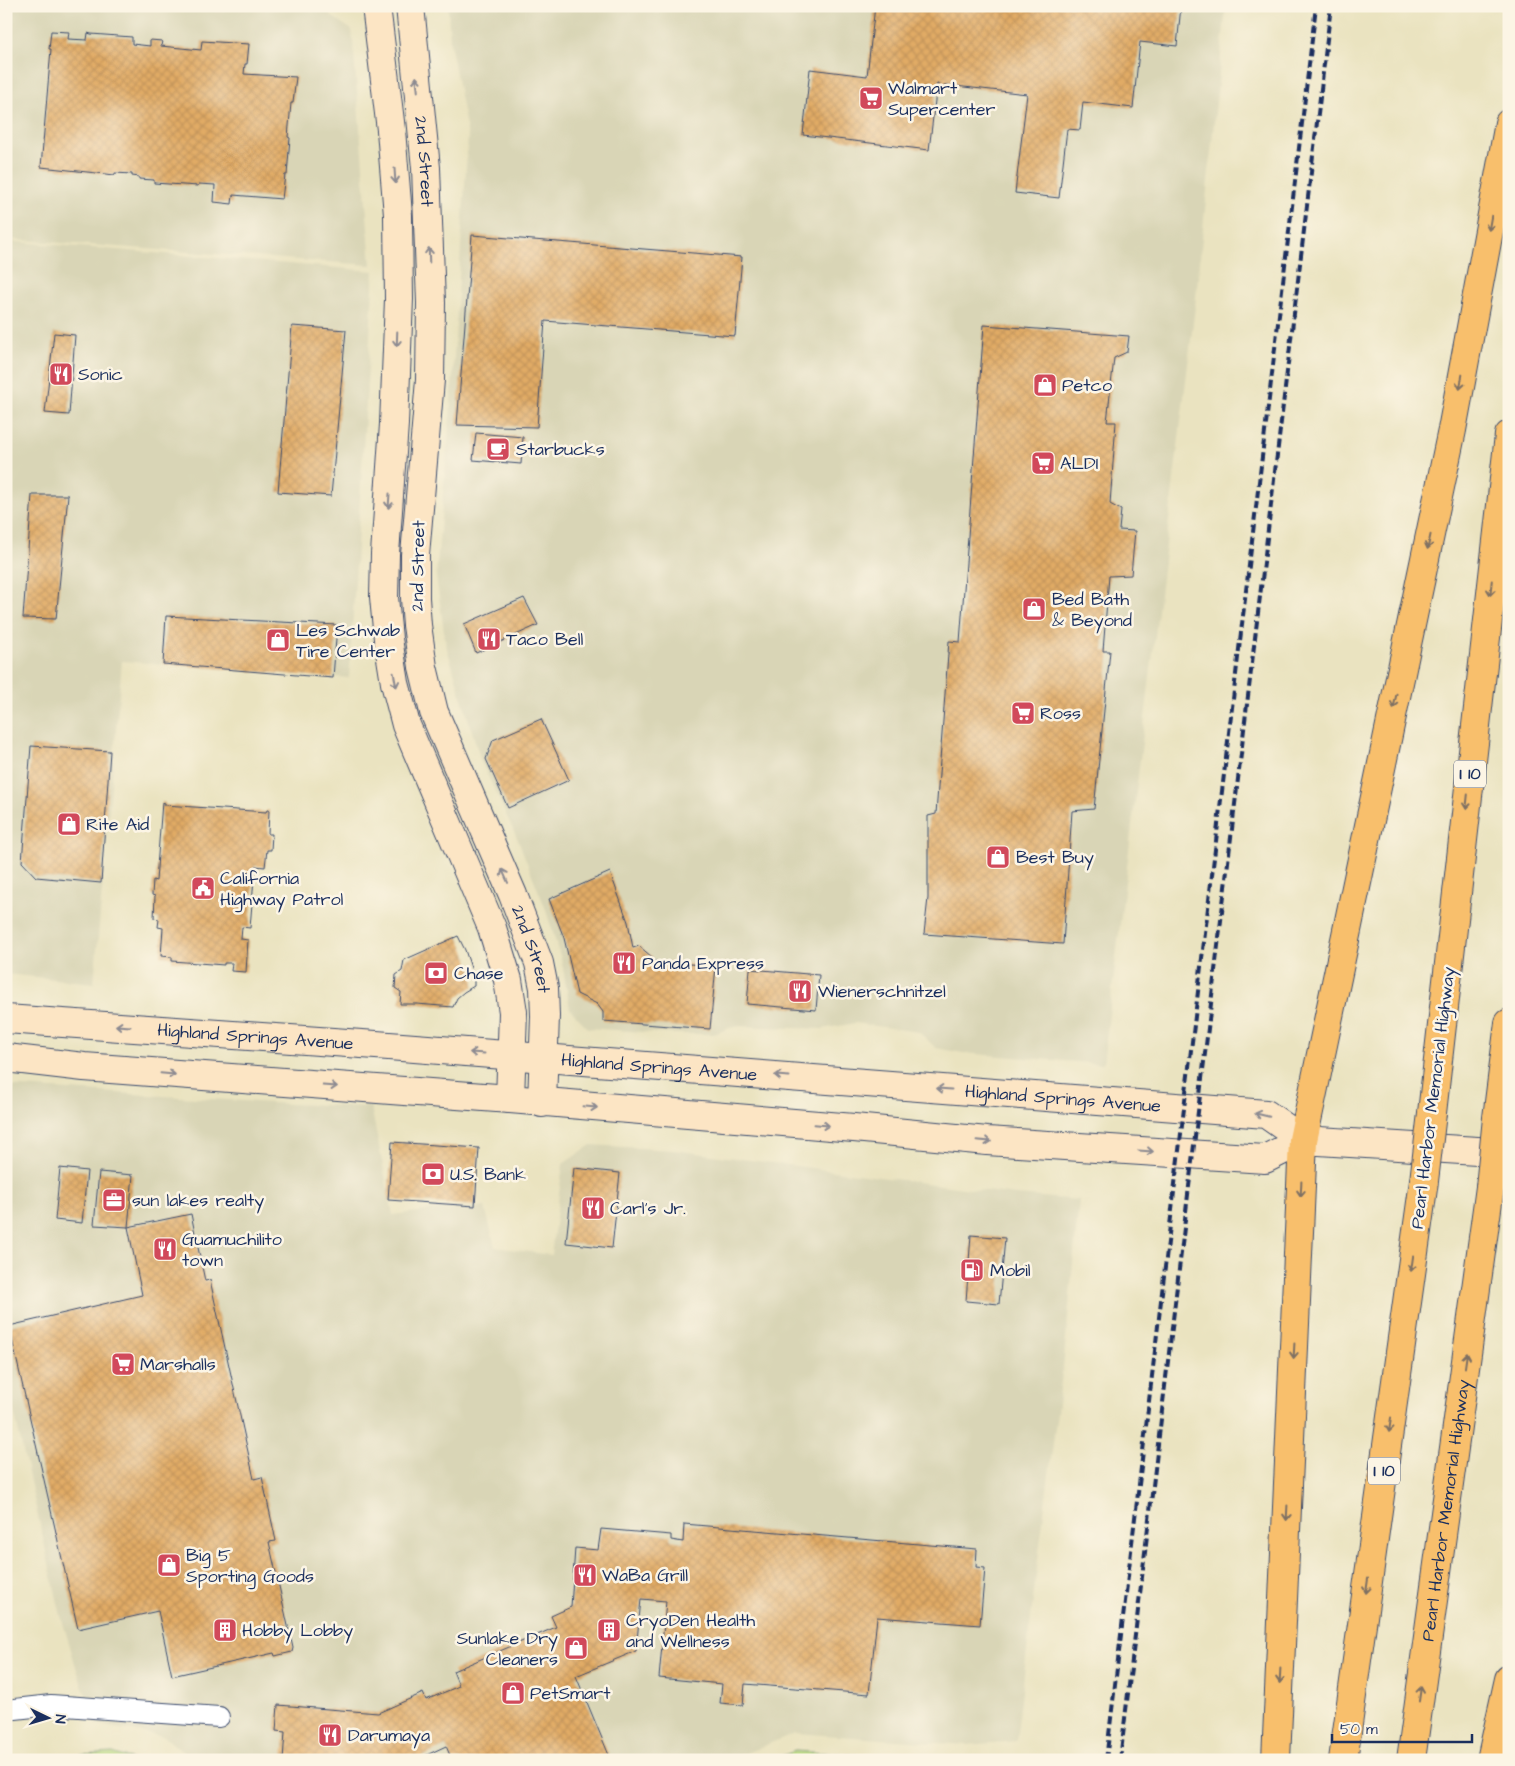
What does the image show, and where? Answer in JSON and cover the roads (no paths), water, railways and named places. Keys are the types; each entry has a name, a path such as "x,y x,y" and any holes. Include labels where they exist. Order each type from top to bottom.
{"highway":[{"path":"1276,1760 1304,1140 1452,430 1509,123"},
{"name":"Pearl Harbor Memorial Highway","path":"1343,1760 1424,1181 1509,435"},
{"name":"Pearl Harbor Memorial Highway","path":"1411,1760 1490,1187 1509,1022"},
{"path":"1491,1760 1509,1679"}],"main road":[{"name":"2nd Street","path":"376,6 391,130 398,215 399,299 394,424 385,554 384,597 388,639 395,683 406,725 492,928 512,994 510,1099"},
{"path":"388,6 390,8 404,146 408,157 426,168"},
{"name":"2nd Street","path":"410,6 426,168 431,303 430,380 415,555 417,625 423,667 434,712 517,903 539,963 544,988 545,1016 542,1103"},
{"path":"399,299 417,303 418,335 415,400 423,459"},
{"path":"6,1004 58,1022"},
{"name":"Highland Springs Avenue","path":"6,1019 511,1055 1266,1114 1304,1140"},
{"path":"6,1058 84,1067 510,1099 987,1141 1265,1159 1304,1140 1509,1153"},
{"path":"6,1073 84,1067"}],"street":[{"path":"6,1710 51,1705 219,1717"}],"railway":[{"path":"1106,1760 1316,6"},
{"path":"1120,1760 1331,6"}],"place":[{"name":"Walmart Supercenter","path":"871,98"},
{"name":"Sonic","path":"61,374"},
{"name":"Petco","path":"1045,385"},
{"name":"Starbucks","path":"498,449"},
{"name":"ALDI","path":"1043,463"},
{"name":"Bed Bath & Beyond","path":"1034,609"},
{"name":"Taco Bell","path":"489,639"},
{"name":"Les Schwab Tire Center","path":"278,640"},
{"name":"Ross","path":"1023,713"},
{"name":"Rite Aid","path":"69,824"},
{"name":"Best Buy","path":"998,857"},
{"name":"California Highway Patrol","path":"203,888"},
{"name":"Panda Express","path":"624,963"},
{"name":"Chase","path":"436,973"},
{"name":"Wienerschnitzel","path":"800,991"},
{"name":"U.S. Bank","path":"433,1174"},
{"name":"sun lakes realty","path":"114,1200"},
{"name":"Carl's Jr.","path":"593,1208"},
{"name":"Guamuchilito town","path":"165,1249"},
{"name":"Mobil","path":"972,1270"},
{"name":"Marshalls","path":"123,1364"},
{"name":"Big 5 Sporting Goods","path":"169,1565"},
{"name":"WaBa Grill","path":"585,1575"},
{"name":"Hobby Lobby","path":"225,1630"},
{"name":"CryoDen Health and Wellness","path":"609,1630"},
{"name":"Sunlake Dry Cleaners","path":"576,1648"},
{"name":"PetSmart","path":"513,1693"},
{"name":"Darumaya","path":"330,1735"}]}
